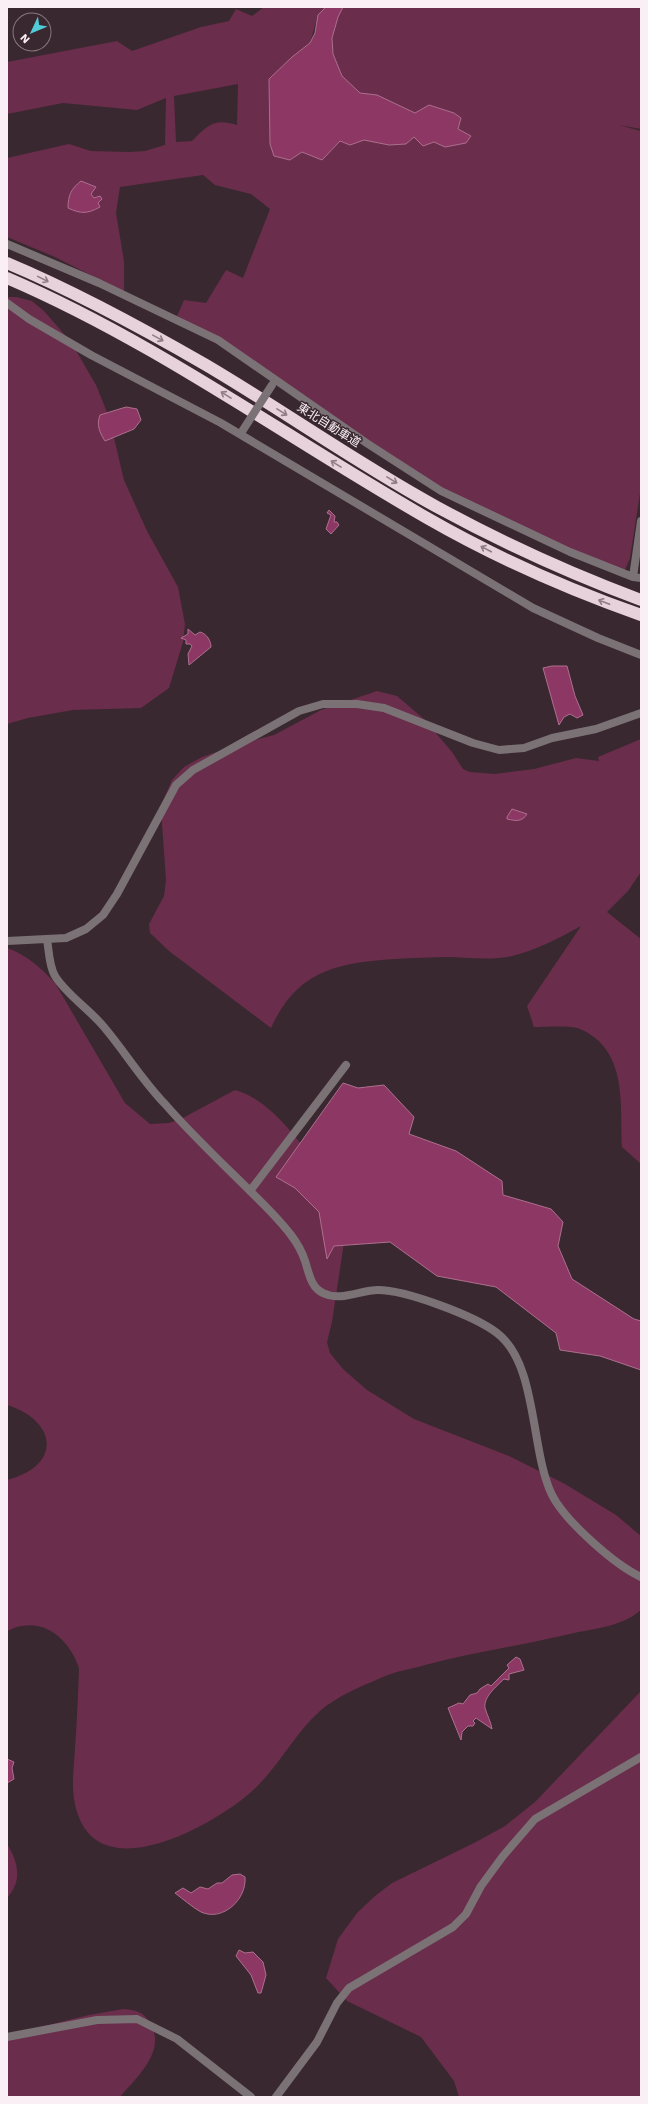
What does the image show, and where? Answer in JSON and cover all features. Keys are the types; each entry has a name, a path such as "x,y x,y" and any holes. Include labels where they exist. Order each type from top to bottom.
{"highway":[{"name":"東北自動車道","path":"7,263 120,317 201,362 348,454 436,506 507,543 560,568 641,600"},
{"path":"7,278 113,329 200,378 429,519 500,556 555,582 641,615"}],"street":[{"path":"7,244 99,283 218,340 274,383 441,491 570,552 637,578 641,521"},
{"path":"7,303 29,319 91,355 243,433 533,608 598,638 641,655"},
{"path":"243,433 274,383"},
{"path":"7,941 66,938 86,929 103,915 117,894 176,785 193,770 299,711 323,704 357,704 384,708 473,744 499,750 524,748 552,738 596,729 641,713"},
{"path":"47,939 51,968 59,982 103,1026 164,1103 282,1223 301,1250 312,1282 320,1292 331,1296 341,1296 379,1290 397,1293 464,1316 491,1329 505,1340 513,1349 521,1368 543,1470 556,1503 570,1520 597,1545 618,1563 641,1578"},
{"path":"250,1191 346,1065"},
{"path":"276,2097 317,2042 337,2003 349,1988 454,1927 466,1914 481,1886 503,1856 535,1819 641,1757"},
{"path":"7,2037 97,2020 137,2020 177,2039 251,2097"}],"shaded area":[{"path":"264,7 326,7 318,15 310,43 292,57 269,79 270,144 274,156 291,160 302,152 322,160 340,141 350,145 364,140 389,145 406,144 414,137 423,146 434,142 445,147 466,143 471,136 458,129 461,118 454,113 429,105 415,113 377,95 360,93 342,76 333,54 332,38 338,17 343,7 641,7 641,129 619,125 641,131 641,487 630,558 625,570 570,550 442,489 177,316 184,300 206,303 226,270 243,278 270,209 251,194 215,185 203,175 120,187 116,213 124,261 124,292 55,257 7,237 7,158 69,144 91,151 130,152 145,151 165,145 166,98 137,110 63,103 7,114 7,62 117,41 132,51 201,27 229,21 236,9 252,16","holes":["238,84 237,125 223,122 212,124 192,141 176,142 174,96"]},
{"path":"326,7 343,7 338,17 332,38 333,54 342,76 360,93 377,95 415,113 429,105 454,113 461,118 458,129 471,136 466,143 445,147 434,142 423,146 414,137 406,144 389,145 364,140 350,145 340,141 322,160 302,152 290,160 274,156 270,144 269,79 292,57 310,43 315,33 318,15"},
{"path":"81,181 96,187 91,194 94,198 100,196 102,199 98,203 100,207 84,212 68,208 71,193"},
{"path":"7,297 16,297 32,301 44,311 71,342 96,385 109,417 124,480 147,531 178,587 185,624 183,642 169,688 141,708 73,710 28,718 7,724"},
{"path":"126,407 137,409 141,420 134,429 105,441 99,429 98,422 100,415"},
{"path":"329,510 335,516 334,522 337,522 339,525 331,534 326,529 331,515 327,513"},
{"path":"188,629 195,635 200,632 205,634 211,647 189,665 188,654 192,646 190,644 186,644 186,640 181,638 188,634"},
{"path":"552,666 567,666 575,696 583,715 577,718 570,714 564,717 559,725 543,668"},
{"path":"377,691 397,696 424,719 452,752 463,769 470,772 495,774 534,769 576,758 599,761 598,757 641,739 641,872 628,891 607,912 641,939 641,1164 622,1147 618,1080 614,1064 607,1050 596,1038 580,1029 564,1027 534,1027 527,1006 581,926 539,947 512,956 490,958 444,957 394,959 354,963 336,968 320,974 306,982 293,994 281,1009 271,1028 169,951 150,933 149,924 164,896 166,880 161,810 172,780 184,767 202,757 239,744 274,735 321,710"},
{"path":"512,809 527,814 518,820 507,819"},
{"path":"7,948 21,954 33,962 55,983 125,1103 150,1124 169,1123 179,1120 235,1090 252,1097 269,1109 285,1125 314,1162 348,1216 332,1322 327,1342 330,1353 343,1369 367,1390 414,1419 509,1456 565,1484 616,1515 641,1536 641,1610 626,1620 609,1626 443,1660 388,1675 342,1696 320,1711 310,1720 260,1784 233,1806 211,1820 185,1833 159,1843 133,1848 109,1846 90,1835 77,1812 74,1796 73,1780 79,1668 71,1651 65,1643 50,1631 42,1627 32,1625 20,1626 7,1631 7,1480 25,1473 37,1465 45,1454 47,1443 44,1432 36,1422 24,1412 7,1405"},
{"path":"343,1083 358,1088 384,1085 414,1117 409,1134 456,1151 502,1181 503,1195 551,1209 563,1222 558,1246 572,1279 634,1319 641,1321 641,1370 600,1356 560,1350 556,1333 496,1287 437,1276 390,1242 334,1246 327,1259 319,1212 295,1188 276,1177"},
{"path":"516,1657 520,1659 524,1670 509,1674 509,1680 504,1679 491,1692 486,1700 485,1708 492,1729 476,1718 473,1721 475,1723 473,1726 468,1726 462,1732 461,1740 448,1708 459,1703 463,1704 470,1695 477,1693 488,1684 491,1686 509,1668 507,1665"},
{"path":"641,1691 641,2097 459,2097 454,2081 421,2037 347,2001 326,1978 338,1939 357,1913 392,1883 474,1843 505,1826 535,1802"},
{"path":"7,1759 14,1762 12,1768 14,1779 7,1783"},
{"path":"7,1844 14,1857 17,1878 12,1891 7,1898"},
{"path":"240,1874 245,1877 245,1885 238,1900 225,1911 217,1914 201,1912 175,1893 183,1888 191,1893 200,1887 208,1889 217,1883 222,1883 232,1875"},
{"path":"239,1950 245,1953 253,1952 263,1962 266,1975 261,1993 258,1993 251,1975 236,1956"},
{"path":"123,2009 140,2012 146,2017 155,2035 155,2045 152,2055 141,2073 120,2097 7,2097 7,2035 89,2015"}]}
